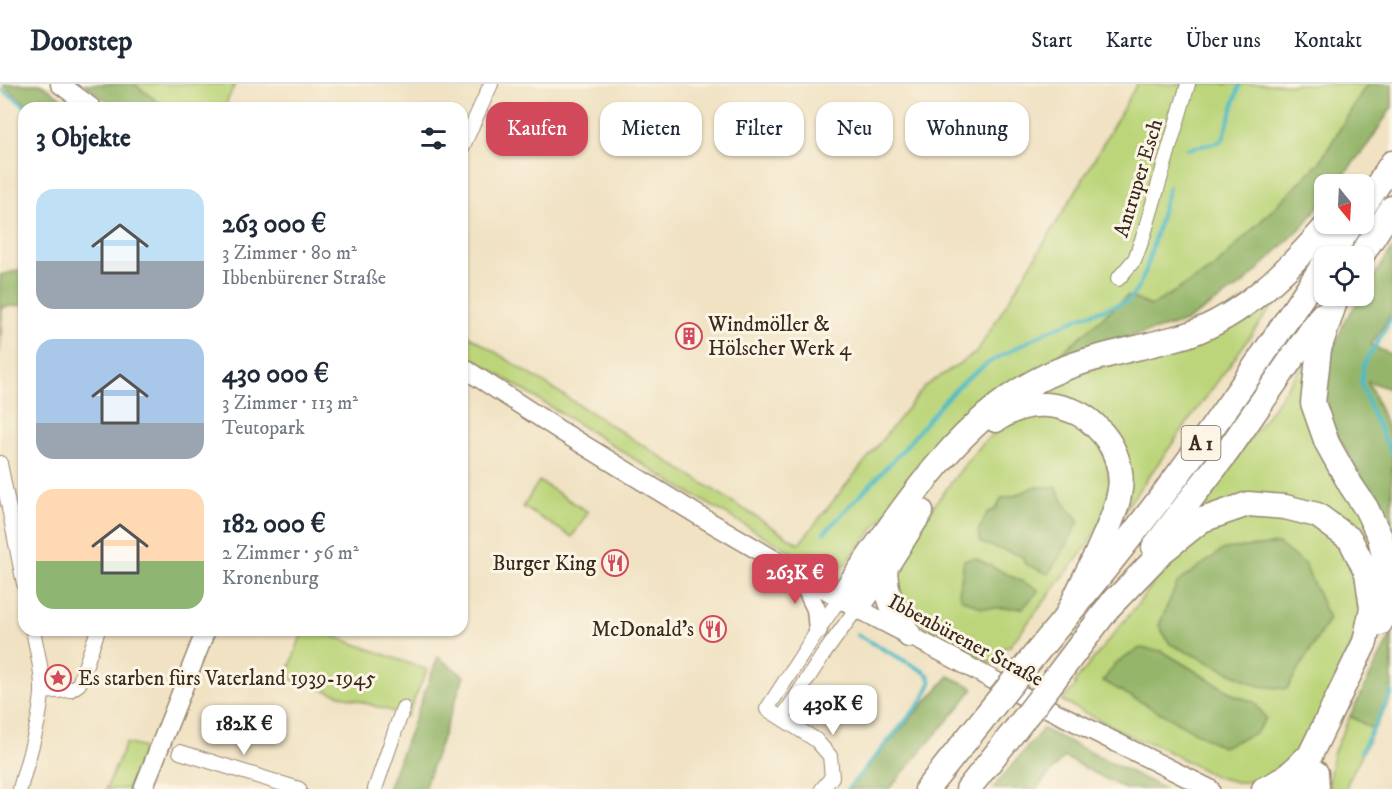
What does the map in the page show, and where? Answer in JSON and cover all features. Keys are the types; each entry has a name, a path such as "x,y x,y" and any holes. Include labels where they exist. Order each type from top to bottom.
{"highway":[{"path":"1374,176 1392,162"},
{"path":"1374,190 1392,162"},
{"path":"1367,246 1392,208"},
{"path":"848,603 903,510 946,454 984,416 1036,381 1072,365 1187,335 1210,325 1232,313 1273,282 1319,234"},
{"name":"A 1","path":"927,789 1142,523 1214,426 1314,279"},
{"name":"A 1","path":"968,789 1227,452 1329,306"},
{"path":"1314,776 1323,748 1379,630 1386,601 1388,575 1380,537 1366,508 1327,443 1313,403 1319,349 1333,306"},
{"path":"848,603 885,568 938,484 978,435 999,418 1019,408 1049,404 1075,411 1096,426 1115,452 1121,486 1117,507 1067,615"},
{"path":"1106,610 1162,552 1202,520 1248,504 1285,507 1317,515 1350,539 1367,573 1372,608 1365,642 1314,776 1296,789"},
{"path":"885,568 888,597 909,635"},
{"path":"1264,789 1293,771 1314,776"}],"main road":[{"path":"60,84 85,102"},
{"name":"Ibbenbürener Straße","path":"468,371 561,431 848,603 1017,693 1210,789"},
{"path":"798,573 816,609 818,630"},
{"path":"143,789 204,636"}],"street":[{"path":"468,134 490,84"},
{"name":"Antruper Esch","path":"1118,279 1134,259 1144,234 1188,84"},
{"path":"0,463 18,554"},
{"path":"822,789 832,777 830,756 816,740 767,709 818,630 848,603"},
{"path":"782,718 823,655 848,603"},
{"path":"20,789 39,714 42,692 34,636"},
{"path":"42,692 70,690 79,684 96,636"},
{"path":"375,789 403,708"},
{"path":"180,752 299,789"}],"green space":[{"path":"5,84 42,84 67,102 24,102 4,86"},
{"path":"84,84 134,84 158,102 109,102"},
{"path":"134,84 235,84 227,102 158,102"},
{"path":"1137,84 1367,84 1320,162 1215,267 1151,307 1127,296 1058,356 1010,384 948,435 844,566 826,572 686,491 468,356 468,335 799,544 925,386 977,352 1079,186"},
{"path":"1367,84 1392,84 1392,107 1369,143 1344,174 1314,174 1314,212 1305,224 1243,284 1185,322 1058,356 1128,296 1151,306 1215,267 1320,162"},
{"path":"1392,249 1392,313 1371,345 1392,355 1392,390 1368,381 1392,438 1392,534 1389,524 1330,423 1324,377 1344,322 1355,306 1374,306 1374,277"},
{"path":"1302,265 1120,516 1111,437 1012,401 1031,388 1167,347"},
{"path":"18,270 18,306 2,307 0,354 0,275"},
{"path":"1310,355 1309,378 1373,532 1376,597 1316,510 1194,518"},
{"path":"1040,413 1069,419 1098,441 1107,462 1110,486 1105,513 1087,546 1009,647 1006,646 992,664 920,623 908,614 894,592 898,564 935,504 969,459 987,439 1006,425","holes":["1034,487 1056,487 1067,507 1079,521 1022,556 981,543 987,513 996,509 1002,498 1014,496"]},
{"path":"539,481 588,512 572,537 523,507"},
{"path":"1034,487 1056,487 1067,507 1079,521 1048,574 1025,564 1022,556 981,543 978,532 987,513 996,509 1002,498 1014,496"},
{"path":"1261,513 1313,523 1337,540 1361,585 1359,628 1312,732 1295,757 1262,780 1252,782 1237,782 1216,777 1154,744 1138,740 1062,701 1173,556 1216,523","holes":["1160,628 1259,686 1170,644","1162,651 1236,696 1254,702 1115,664"]},
{"path":"1279,544 1305,565 1329,619 1287,689 1259,686 1170,644 1159,625 1177,583 1224,549"},
{"path":"975,558 1039,590 1023,608 982,608 962,599 959,593 964,560"},
{"path":"1392,627 1392,696 1374,730 1350,716 1391,635"},
{"path":"301,636 334,636 427,670 407,716 286,678"},
{"path":"1140,648 1162,651 1236,696 1254,702 1266,718 1256,733 1222,747 1103,681 1115,664"},
{"path":"438,657 464,676 424,789 388,789"},
{"path":"949,676 974,688 889,789 847,789"},
{"path":"1350,716 1374,730 1347,784 1347,789 1328,789 1333,754"},
{"path":"1043,729 1165,789 1125,789 1064,757 1036,789 992,789"},
{"path":"126,743 144,748 128,789 106,789"}],"waterway":[{"path":"1187,149 1219,142 1223,139 1240,84"},
{"path":"3,90 20,102"},
{"path":"824,533 902,451 942,403 964,381 988,363 1044,333 1128,301 1138,288 1145,273 1169,187"},
{"path":"1392,318 1364,364 1361,383 1372,413 1392,454"},
{"path":"848,789 922,701 931,683 929,676 923,671 858,635"},
{"path":"1361,752 1392,692"}],"place":[{"name":"Windmöller & Hölscher Werk 4","path":"689,336"},
{"name":"Burger King","path":"615,563"},
{"name":"McDonald's","path":"713,629"},
{"name":"Es starben fürs Vaterland 1939-1945","path":"58,678"}]}
